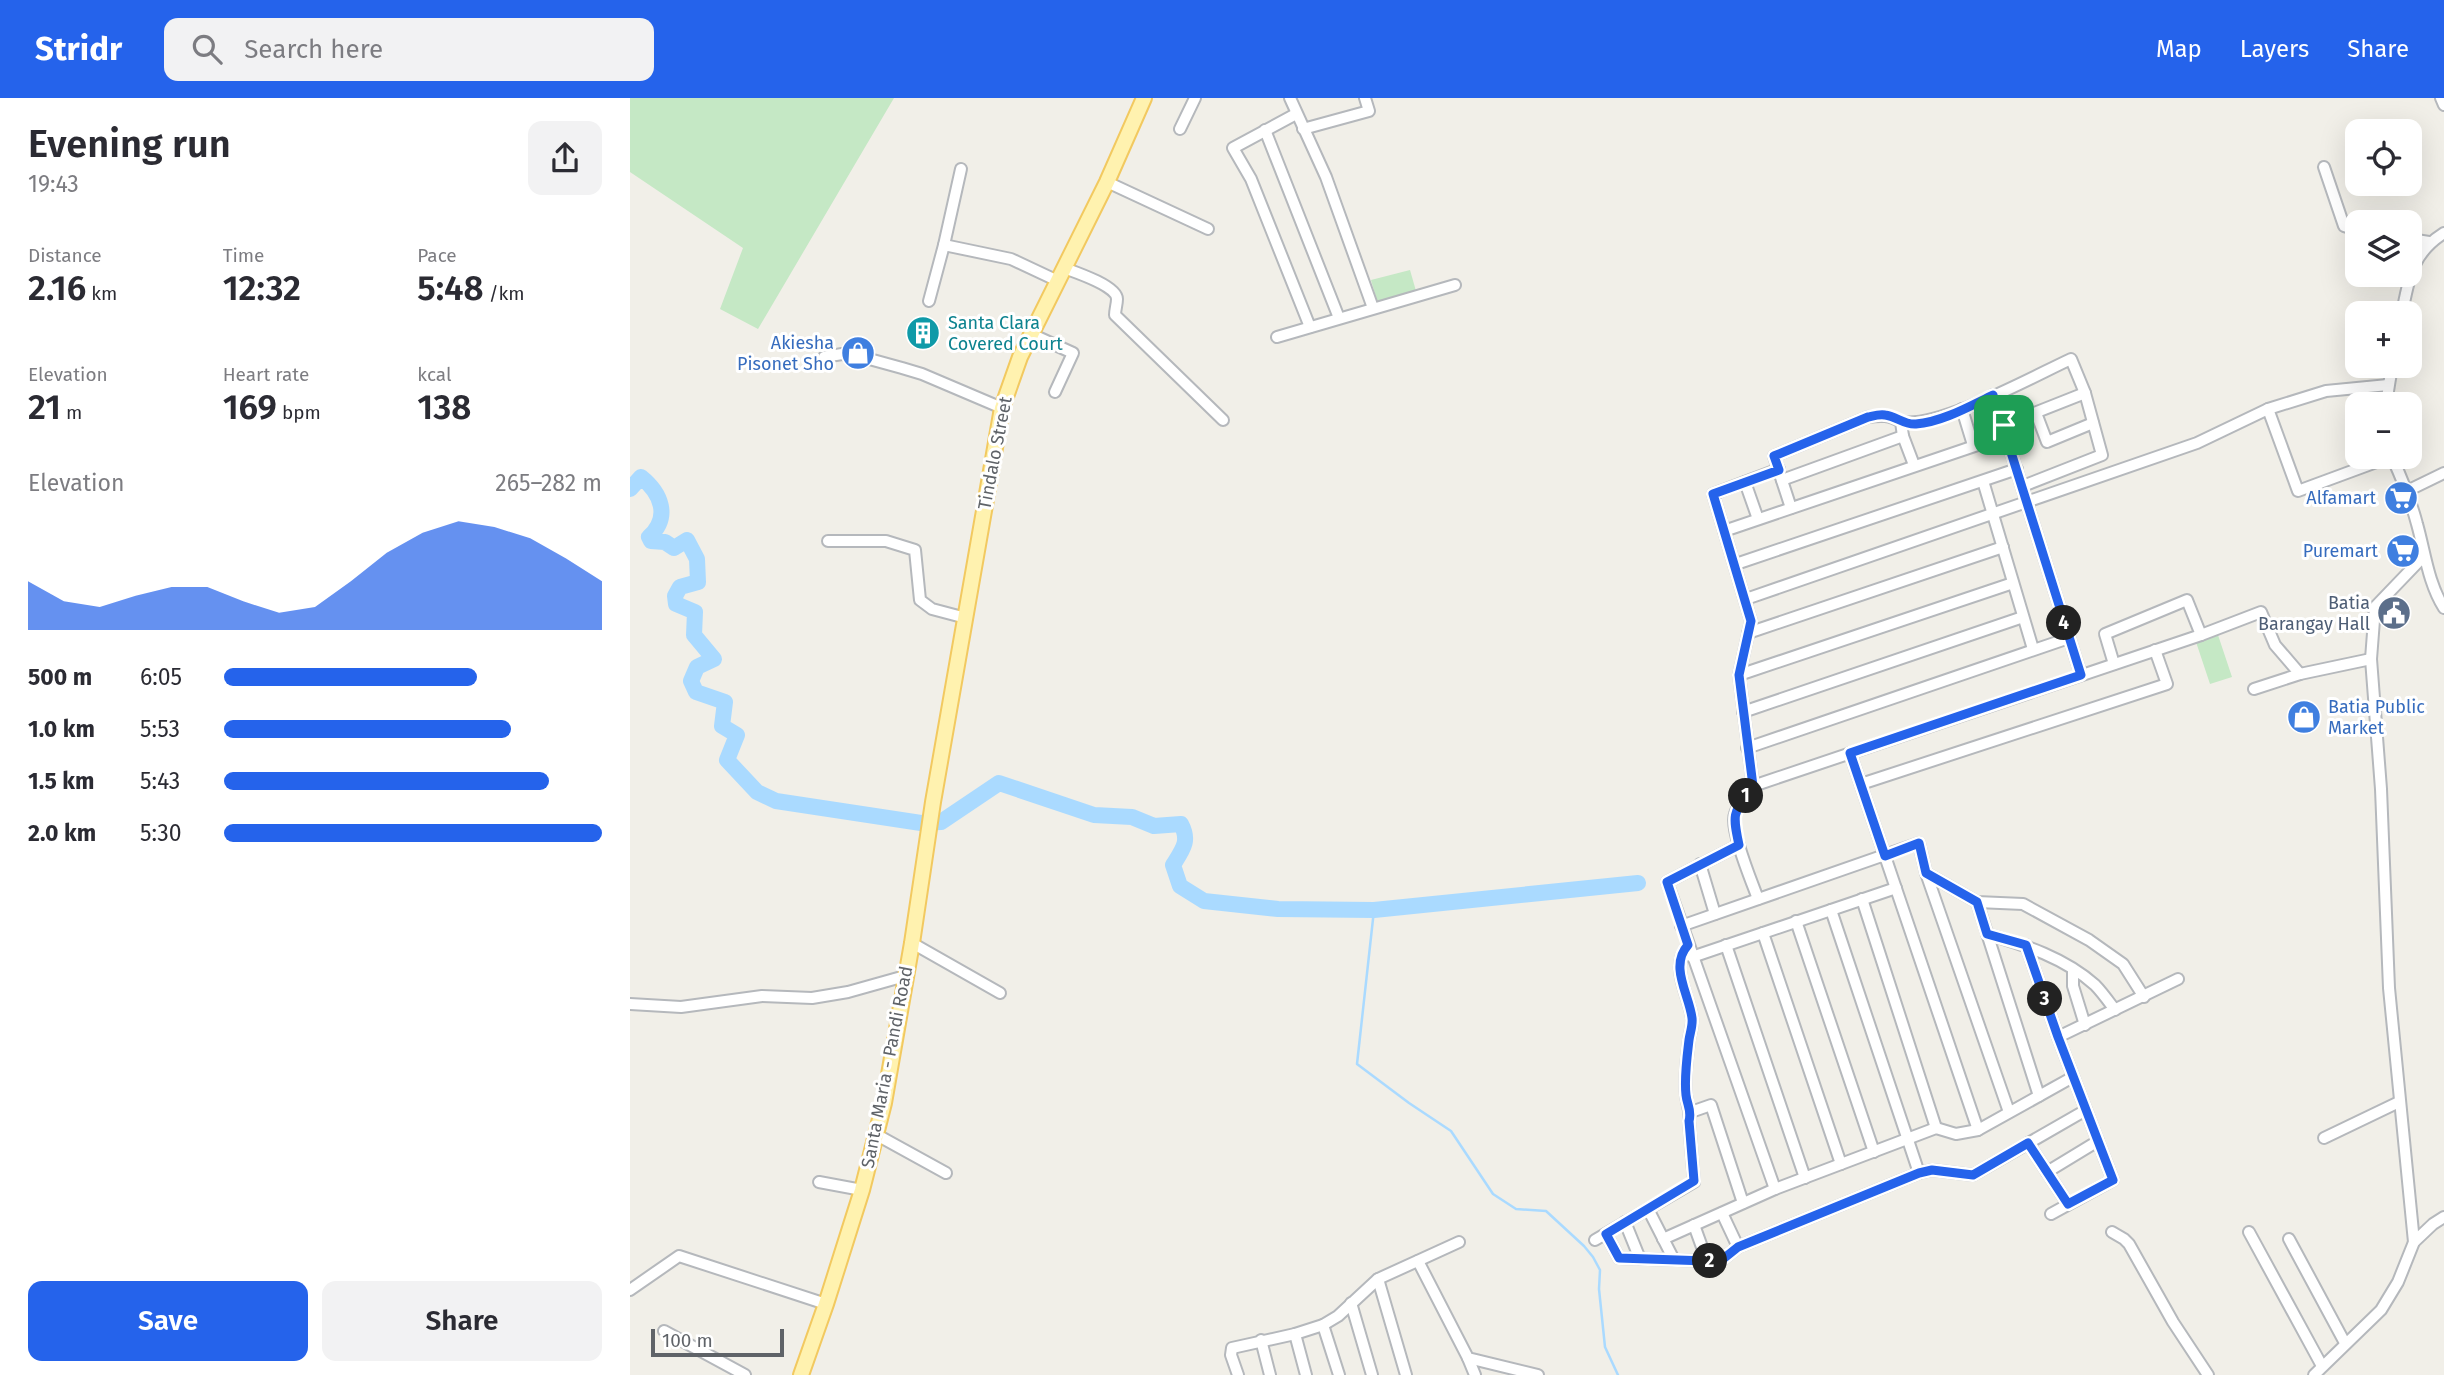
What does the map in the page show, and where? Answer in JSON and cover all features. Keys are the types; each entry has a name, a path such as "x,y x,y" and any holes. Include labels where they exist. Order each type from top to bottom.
{"main road":[{"name":"Tindalo Street","path":"927,834 1002,408 1020,357 1107,182 1144,98"},
{"name":"Santa Maria - Pandi Road","path":"801,1375 827,1304 877,1135 912,943 927,834"}],"street":[{"path":"1180,129 1195,98"},
{"path":"1290,98 1326,177 1373,308"},
{"path":"1303,129 1369,111 1365,98"},
{"path":"2441,98 2444,105"},
{"path":"1296,114 1233,148 1251,178 1310,327"},
{"path":"1265,130 1339,318"},
{"path":"2324,167 2345,226"},
{"path":"929,301 961,169"},
{"path":"1107,182 1208,229"},
{"path":"2404,301 2411,269 2430,242 2444,233"},
{"path":"2422,241 2430,242"},
{"path":"944,245 1011,259 1061,275 1092,278 1115,293 1115,315 1223,420"},
{"path":"1277,337 1455,285"},
{"path":"1031,334 1073,353 1055,392"},
{"path":"824,357 842,354 902,368 1002,408"},
{"path":"1791,508 1774,456 1868,417 1883,414 1915,425 1962,409 2071,359 2085,393 2102,455 2023,486"},
{"path":"2387,392 2389,378"},
{"path":"1746,598 2197,443 2268,409 2326,391 2388,385"},
{"path":"1724,531 1973,445 2036,413 2085,393"},
{"path":"1993,395 2081,675"},
{"path":"1962,409 1973,445"},
{"path":"2268,409 2298,491 2358,469"},
{"path":"2036,413 2047,442 2093,423"},
{"path":"1902,422 1903,436 1914,465"},
{"path":"1753,786 1739,675 1751,621 1713,494 1745,482 1780,475 1903,436"},
{"path":"1735,564 2018,469"},
{"path":"2397,469 2418,526 2423,557 2444,608"},
{"path":"2407,491 2444,473"},
{"path":"1983,481 2033,649"},
{"path":"1745,482 1758,519"},
{"path":"828,541 886,541 915,550 920,600 932,609 966,618"},
{"path":"1748,633 2003,547"},
{"path":"2414,1242 2389,988 2381,789 2371,659 2375,607 2423,557"},
{"path":"1739,675 2013,583"},
{"path":"2114,664 2105,634 2187,600 2201,635"},
{"path":"1758,899 1739,845 1733,818 1753,786 2201,635 2261,612 2275,645 2300,674"},
{"path":"1743,712 2024,617"},
{"path":"1747,748 2069,638"},
{"path":"1861,784 2167,684 2155,650"},
{"path":"2254,689 2300,674 2371,659"},
{"path":"1850,753 1978,1130"},
{"path":"1681,926 1919,843 1926,873 2009,1112"},
{"path":"1739,845 1667,882 1775,1189"},
{"path":"1700,864 1716,914"},
{"path":"1926,873 1977,902 2024,904 2089,940 2123,964 2144,997"},
{"path":"1692,957 1896,888"},
{"path":"1862,899 1936,1128"},
{"path":"1977,902 2039,1096"},
{"path":"1831,910 1919,1173"},
{"path":"1796,921 1874,1152"},
{"path":"1763,933 1840,1164"},
{"path":"1987,934 2026,945 2060,961 2095,985 2115,1010"},
{"path":"912,943 1000,993"},
{"path":"1595,1240 1694,1181 1689,1121 1691,1112 1686,1096 1692,1019 1684,996 1680,964 1681,953 1688,945"},
{"path":"1726,945 1805,1178"},
{"path":"2026,945 2113,1180 2051,1214"},
{"path":"2073,970 2073,986 2085,1024"},
{"path":"630,1004 672,1007 762,996 812,998 848,992 905,976"},
{"path":"2058,1037 2178,979"},
{"path":"1692,1019 1711,1011"},
{"path":"1663,1239 1775,1189 1936,1128 1956,1134 1978,1130 2073,1077"},
{"path":"2324,1138 2399,1102"},
{"path":"1691,1112 1711,1105 1743,1203"},
{"path":"1606,1234 1619,1258 1707,1261 1723,1259 1738,1247 1919,1173 1932,1170 1973,1175 2086,1110"},
{"path":"877,1135 946,1173"},
{"path":"2047,1172 2098,1141"},
{"path":"2028,1143 2068,1204"},
{"path":"819,1182 862,1190"},
{"path":"1648,1209 1674,1260"},
{"path":"1722,1213 1738,1247"},
{"path":"2249,1232 2318,1371 2381,1310 2398,1282 2414,1242 2444,1217"},
{"path":"1626,1222 1640,1259"},
{"path":"1694,1225 1707,1261"},
{"path":"2112,1232 2129,1244 2173,1322 2208,1375"},
{"path":"2288,1239 2345,1343"},
{"path":"1238,1375 1231,1355 1232,1348 1296,1334 1323,1325 1338,1316 1378,1279 1459,1242"},
{"path":"630,1290 679,1256 827,1304"},
{"path":"1418,1261 1475,1375"},
{"path":"1378,1279 1406,1375"},
{"path":"1351,1303 1373,1375"},
{"path":"1323,1325 1339,1375"},
{"path":"664,1331 745,1375"},
{"path":"1296,1334 1306,1375"},
{"path":"1261,1340 1270,1375"},
{"path":"1468,1358 1538,1375"}],"green space":[{"path":"630,98 894,98 758,329 720,309 743,248 630,172"},
{"path":"1410,270 1416,291 1377,301 1371,280"},
{"path":"2218,635 2232,677 2210,684 2196,642"}],"waterway":[{"path":"630,489 641,477 658,498 661,506 660,521 649,537 651,541 665,542 674,548 687,540 697,559 698,582 680,587 675,596 676,604 695,612 694,635 714,659 697,667 691,681 696,692 725,702 722,726 737,735 727,760 757,792 776,801 921,823 941,822 999,783 1094,815 1132,817 1154,826 1181,824 1185,840 1173,865 1180,886 1204,901 1278,909 1374,910 1638,883"},
{"path":"1374,910 1357,1064 1451,1131 1493,1194 1516,1209 1546,1211 1584,1246 1600,1270 1599,1289 1605,1347 1618,1375"}],"place":[{"name":"Santa Clara Covered Court","path":"923,333"},
{"name":"Akiesha Pisonet Sho","path":"858,353"},
{"name":"Alfamart","path":"2401,498"},
{"name":"Puremart","path":"2403,551"},
{"name":"Batia Barangay Hall","path":"2394,613"},
{"name":"Batia Public Market","path":"2304,717"}],"route":[{"path":"1993,395 2004,425 2081,675 1850,753 1885,856 1919,843 1926,873 1977,902 1987,934 2026,945 2113,1180 2068,1204 2028,1143 1973,1175 1932,1170 1919,1173 1738,1247 1723,1259 1707,1261 1619,1258 1606,1234 1694,1181 1689,1121 1691,1112 1686,1096 1692,1019 1684,996 1680,964 1681,953 1688,945 1667,882 1739,845 1733,818 1753,786 1739,675 1751,621 1713,494 1779,470 1774,456 1868,417 1883,414 1915,425 1993,395"}]}
